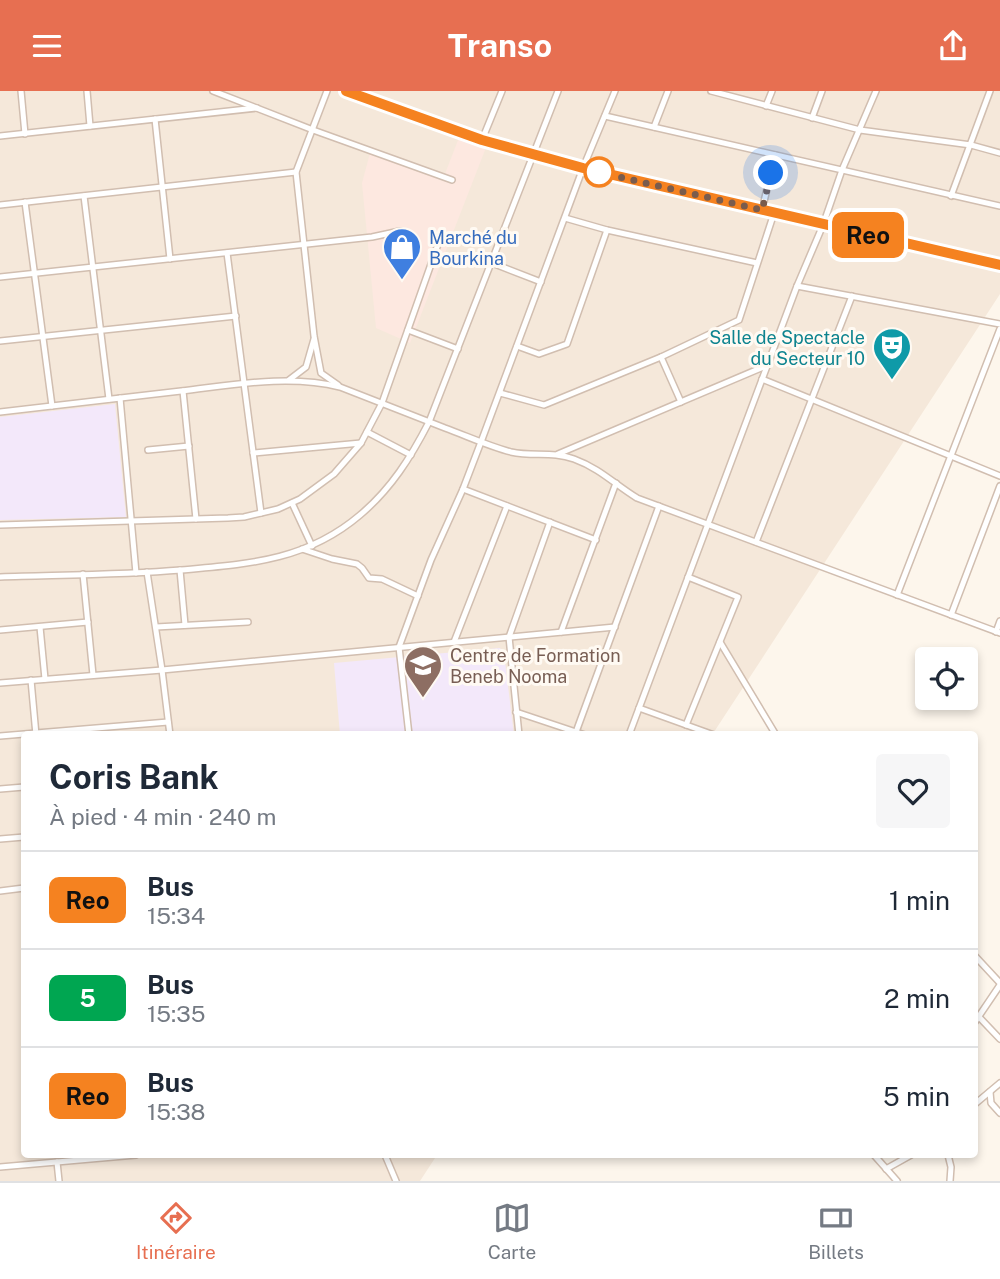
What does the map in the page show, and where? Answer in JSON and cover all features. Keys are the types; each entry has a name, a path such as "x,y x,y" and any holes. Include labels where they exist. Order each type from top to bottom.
{"main road":[{"path":"346,91 482,140 583,168 1000,265"}],"street":[{"path":"21,91 25,134"},
{"path":"87,91 90,127"},
{"path":"213,91 452,180"},
{"path":"327,91 296,172 314,336 321,373 340,387"},
{"path":"482,140 502,91"},
{"path":"0,577 135,573 245,564 312,546 360,516 392,482 429,422 558,91"},
{"path":"409,731 399,647 431,560 463,489 583,168 615,91"},
{"path":"654,127 668,91"},
{"path":"711,91 860,130 971,145 1000,153"},
{"path":"766,106 772,91"},
{"path":"812,118 822,91"},
{"path":"630,731 797,286 876,91"},
{"path":"951,195 990,91"},
{"path":"0,136 257,108"},
{"path":"605,116 1000,207"},
{"path":"155,119 170,259"},
{"path":"762,210 775,155"},
{"path":"0,205 296,172"},
{"path":"84,196 109,399"},
{"path":"25,202 52,406"},
{"path":"500,393 544,405 661,357 739,320 774,213"},
{"path":"565,218 757,263"},
{"path":"517,346 539,354 567,344 607,230"},
{"path":"0,277 372,237 400,231"},
{"path":"0,525 228,518 278,509 320,486 361,443 382,403 442,233"},
{"path":"228,253 261,513"},
{"path":"492,263 541,282"},
{"path":"797,286 1000,326 897,595"},
{"path":"756,542 852,296"},
{"path":"0,341 236,317"},
{"path":"408,330 458,349"},
{"path":"288,381 306,367 314,336"},
{"path":"661,357 681,402"},
{"path":"558,454 768,365"},
{"path":"762,379 1000,476"},
{"path":"0,412 244,384 318,382 340,387 512,452 558,454 574,459 601,471 637,498 998,633 1000,621"},
{"path":"183,391 196,519"},
{"path":"120,398 135,573"},
{"path":"367,432 411,455"},
{"path":"253,453 361,443"},
{"path":"148,450 189,446"},
{"path":"561,632 616,483"},
{"path":"951,615 1000,486"},
{"path":"463,489 596,540"},
{"path":"292,503 312,546"},
{"path":"454,642 507,506"},
{"path":"576,731 659,506"},
{"path":"518,731 509,637 550,522"},
{"path":"302,549 357,564 369,578 382,579 418,596"},
{"path":"180,570 186,625"},
{"path":"147,572 163,670 169,731"},
{"path":"83,575 93,675"},
{"path":"686,725 737,597 688,577"},
{"path":"0,630 88,622"},
{"path":"156,627 248,622"},
{"path":"40,627 45,679"},
{"path":"0,683 615,627"},
{"path":"720,642 774,731"},
{"path":"31,680 36,731"},
{"path":"639,708 703,731"},
{"path":"516,712 573,731"},
{"path":"67,731 168,722"},
{"path":"119,726 120,731"},
{"path":"0,736 21,735"},
{"path":"0,789 21,786"},
{"path":"0,839 21,837"},
{"path":"0,891 21,888"},
{"path":"978,959 1000,984 978,1018"},
{"path":"978,1021 1000,1039"},
{"path":"978,1101 1000,1083"},
{"path":"990,1091 991,1103 1000,1113"},
{"path":"0,1167 102,1158"},
{"path":"386,1158 396,1181"},
{"path":"877,1158 897,1181"},
{"path":"886,1169 906,1158"},
{"path":"949,1158 950,1181"},
{"path":"57,1162 60,1181"}],"shaded area":[{"path":"0,91 1000,91 1000,294 715,731 21,731 21,1158 435,1158 420,1181 0,1181"},
{"name":"Marché du Bourkina","path":"460,135 487,145 410,343 376,328 362,183 370,153 443,179"},
{"path":"115,404 126,517 0,520 0,417"},
{"name":"Centre de Formation Beneb Nooma","path":"500,648 504,653 514,731 340,731 334,663"}],"bus line":[{"name":"Reo","path":"346,91 482,140 583,168 1000,265"}],"place":[{"name":"Marché du Bourkina","path":"402,281"},
{"name":"Salle de Spectacle du Secteur 10","path":"892,381"},
{"name":"Centre de Formation Beneb Nooma","path":"423,699"}],"route":[{"path":"599,172 762,210 771,173"}]}
